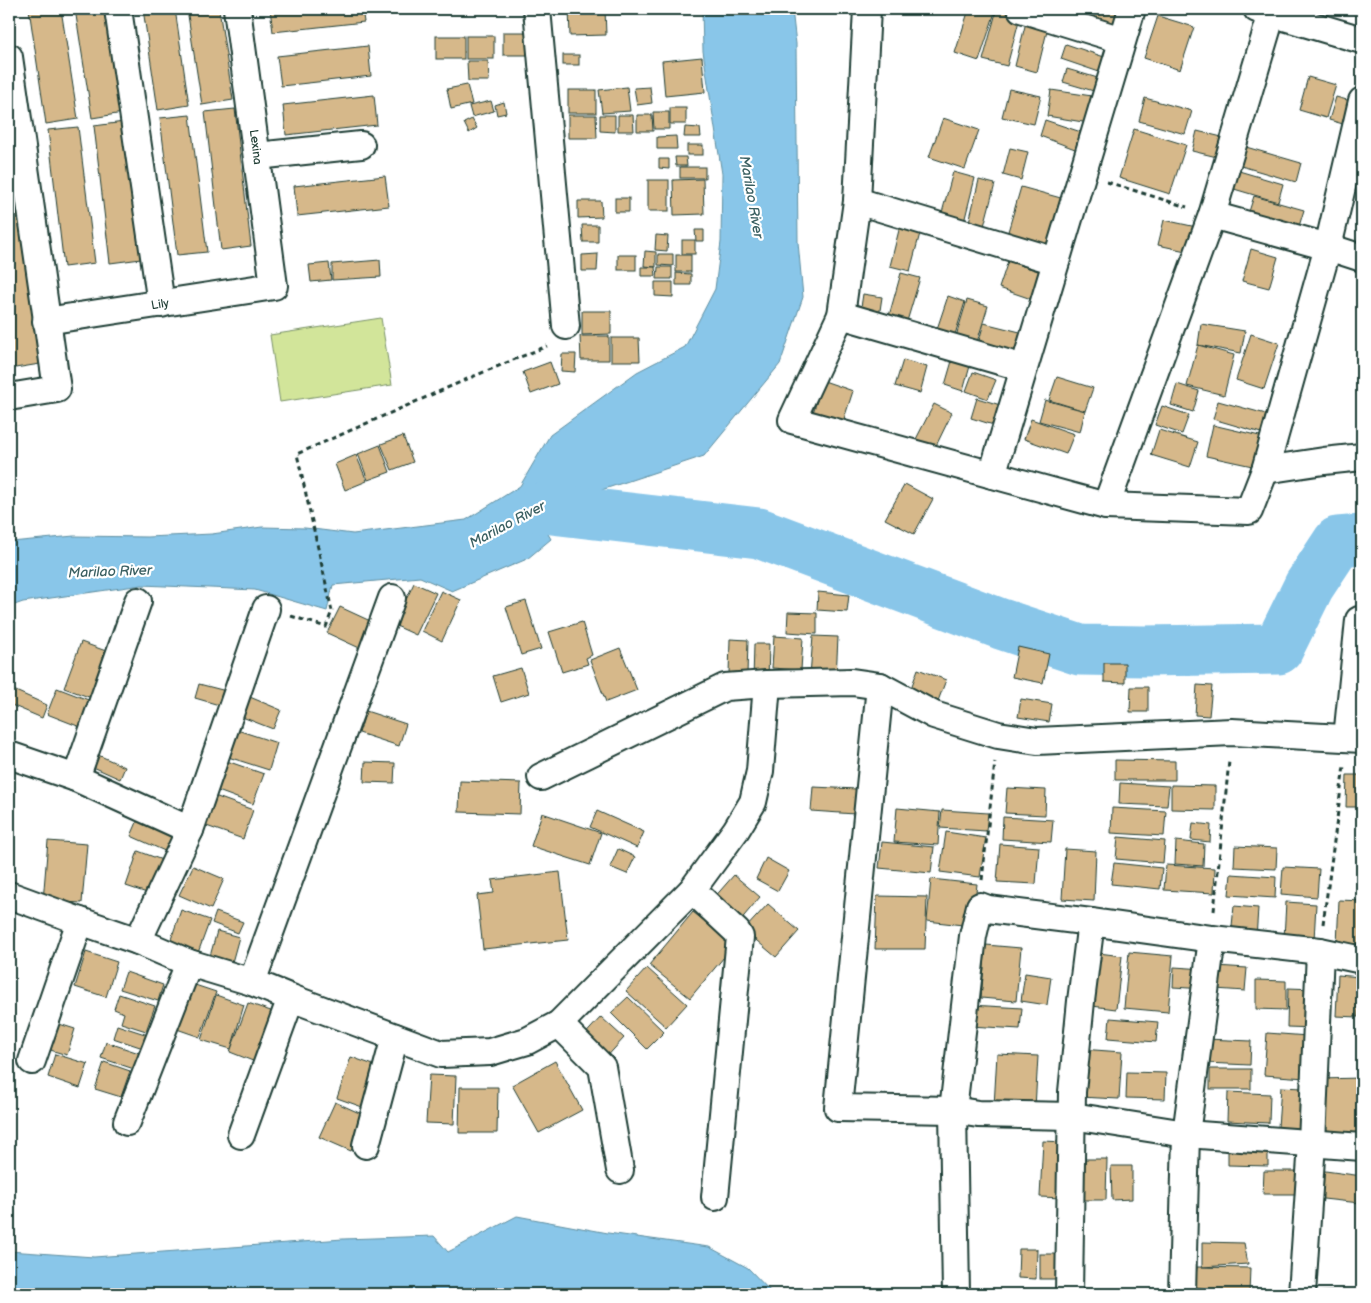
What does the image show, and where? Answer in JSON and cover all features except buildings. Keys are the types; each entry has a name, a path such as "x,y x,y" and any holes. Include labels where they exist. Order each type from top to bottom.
{"street":[{"path":"118,9 161,304"},
{"name":"Lexina","path":"237,9 274,286"},
{"path":"537,9 566,326"},
{"path":"867,9 857,201 841,315 792,420 1106,506 1249,511 1264,470 1328,247 1362,102"},
{"path":"1021,9 1122,40"},
{"path":"992,475 1132,9"},
{"path":"1106,506 1212,215 1264,11 1362,40"},
{"path":"9,57 56,389 9,397"},
{"path":"257,156 361,145"},
{"path":"857,201 1056,261"},
{"path":"1212,215 1362,258"},
{"name":"Lily","path":"46,321 274,286"},
{"path":"841,315 1024,368"},
{"path":"1264,470 1362,457"},
{"path":"252,982 392,598"},
{"path":"76,778 138,601"},
{"path":"138,941 190,830 266,609"},
{"path":"542,776 725,687 767,684 852,682 880,686 934,715 998,735 1037,741 1232,732 1355,739 1359,620"},
{"path":"9,895 138,941 189,963 252,982 441,1054 490,1052 527,1041 559,1024 692,890 736,830 753,802 760,771 767,684"},
{"path":"880,686 838,1108 954,1110 978,1114 1072,1116 1186,1134 1362,1147"},
{"path":"9,755 76,778 190,830"},
{"path":"692,890 738,932 740,937 715,1197"},
{"path":"956,1294 954,1110 973,936 980,906 988,909 1212,939 1320,951 1362,960"},
{"path":"32,1061 80,921"},
{"path":"1069,1294 1073,1080 1091,922"},
{"path":"1182,1294 1186,1134 1212,939"},
{"path":"1302,1294 1312,1143 1320,951"},
{"path":"127,1122 189,963"},
{"path":"241,1136 291,998"},
{"path":"559,1024 602,1067 620,1170"},
{"path":"366,1144 395,1037"}],"path":[{"path":"1082,174 1212,215"},
{"path":"266,609 326,627 332,611 297,454 472,377 561,341 566,326"},
{"path":"1212,939 1232,732"},
{"path":"1320,951 1355,739"},
{"path":"980,906 994,778"}],"green space":[{"path":"381,318 392,385 280,402 270,335"}],"water":[{"name":"Marilao River","path":"702,9 792,9 796,44 798,242 803,297 780,364 704,456 535,512 551,539 527,559 452,591 420,577 333,585 327,611 255,590 142,585 23,602 9,607 9,543 11,542 74,536 147,537 212,534 262,527 305,528 353,534 466,520 520,486 550,435 637,372 685,347 715,289 721,242 722,174 703,51"},
{"path":"517,1216 608,1233 709,1247 748,1268 773,1294 9,1294 9,1251 94,1257 343,1239 434,1236 448,1252"}],"waterway":[{"name":"Marilao River","path":"543,508 759,533 1001,624 1080,650 1278,649 1309,586 1338,542 1362,540"}]}
